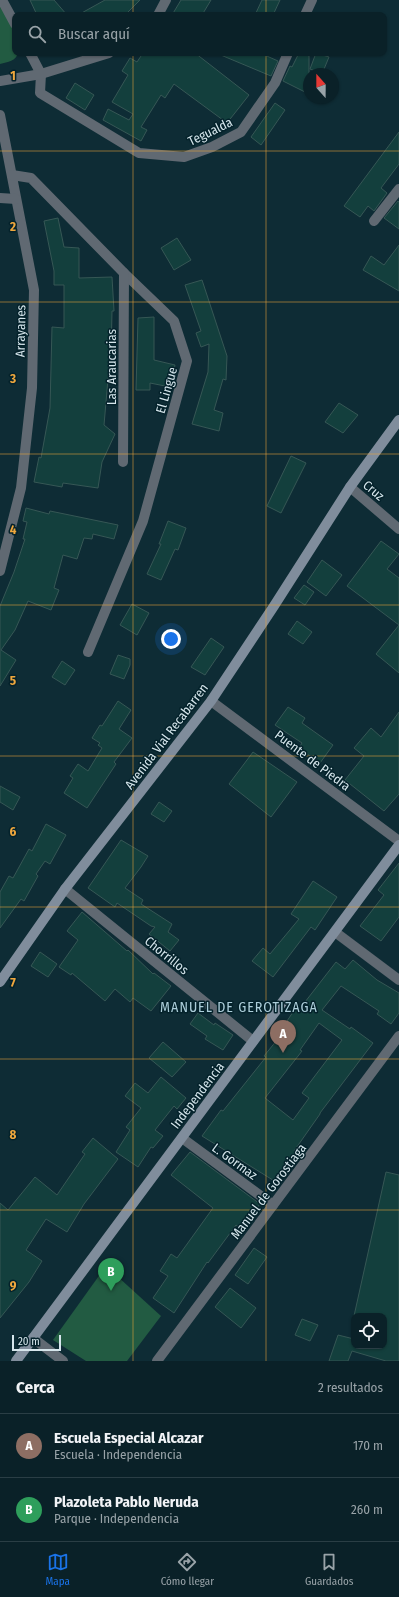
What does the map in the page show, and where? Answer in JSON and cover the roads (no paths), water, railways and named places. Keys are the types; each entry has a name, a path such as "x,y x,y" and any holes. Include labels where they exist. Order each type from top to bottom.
{"main road":[{"name":"Avenida Vial Recabarren","path":"0,982 65,889 211,701 350,487 399,420"},
{"name":"Independencia","path":"16,1361 399,845"}],"street":[{"path":"2,0 12,18"},
{"path":"160,12 166,0"},
{"path":"306,12 312,0"},
{"path":"32,56 41,74"},
{"path":"0,81 41,74 99,56"},
{"name":"Tegualda","path":"41,74 40,93 139,154 184,157 241,132 275,83 287,56"},
{"name":"Arrayanes","path":"0,115 34,290 32,388 22,488 0,571"},
{"name":"El Lingue","path":"12,175 31,178 124,273 174,321 187,361 143,521 88,652"},
{"path":"374,221 398,191"},
{"path":"0,198 16,199"},
{"name":"Las Araucarias","path":"123,462 124,273"},
{"name":"Cruz","path":"350,487 399,529"},
{"name":"Puente de Piedra","path":"211,701 399,841"},
{"name":"Chorrillos","path":"65,889 253,1042"},
{"path":"335,932 399,980"},
{"name":"Manuel de Gorostiaga","path":"157,1361 399,1036"},
{"name":"L. Gormaz","path":"182,1138 274,1205"},
{"path":"33,1338 64,1361"}],"place":[{"name":"Escuela Especial Alcazar","path":"283,1053"},
{"name":"Plazoleta Pablo Neruda","path":"111,1291"}],"district":[{"name":"MANUEL DE GEROTIZAGA","path":"239,1007"}]}
